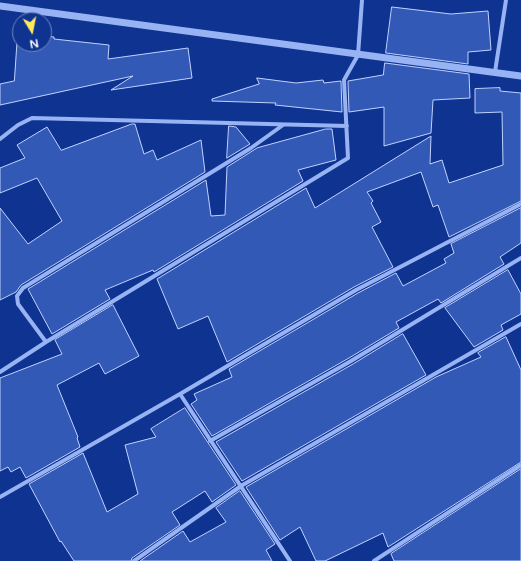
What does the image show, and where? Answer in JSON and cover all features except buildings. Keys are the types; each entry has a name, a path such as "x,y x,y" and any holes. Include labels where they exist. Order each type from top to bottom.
{"street":[{"path":"0,372 46,342 348,158 344,80 358,54 362,0"},
{"path":"495,72 506,0"},
{"path":"0,6 521,76"},
{"path":"0,139 18,125 32,118 346,126"},
{"path":"46,342 18,304 16,296 23,288 251,148 283,125"},
{"path":"0,497 180,394 356,290 521,204"},
{"path":"210,441 351,362 521,258"},
{"path":"134,561 241,486 521,324"},
{"path":"180,394 290,561"},
{"path":"374,561 521,465"}]}
